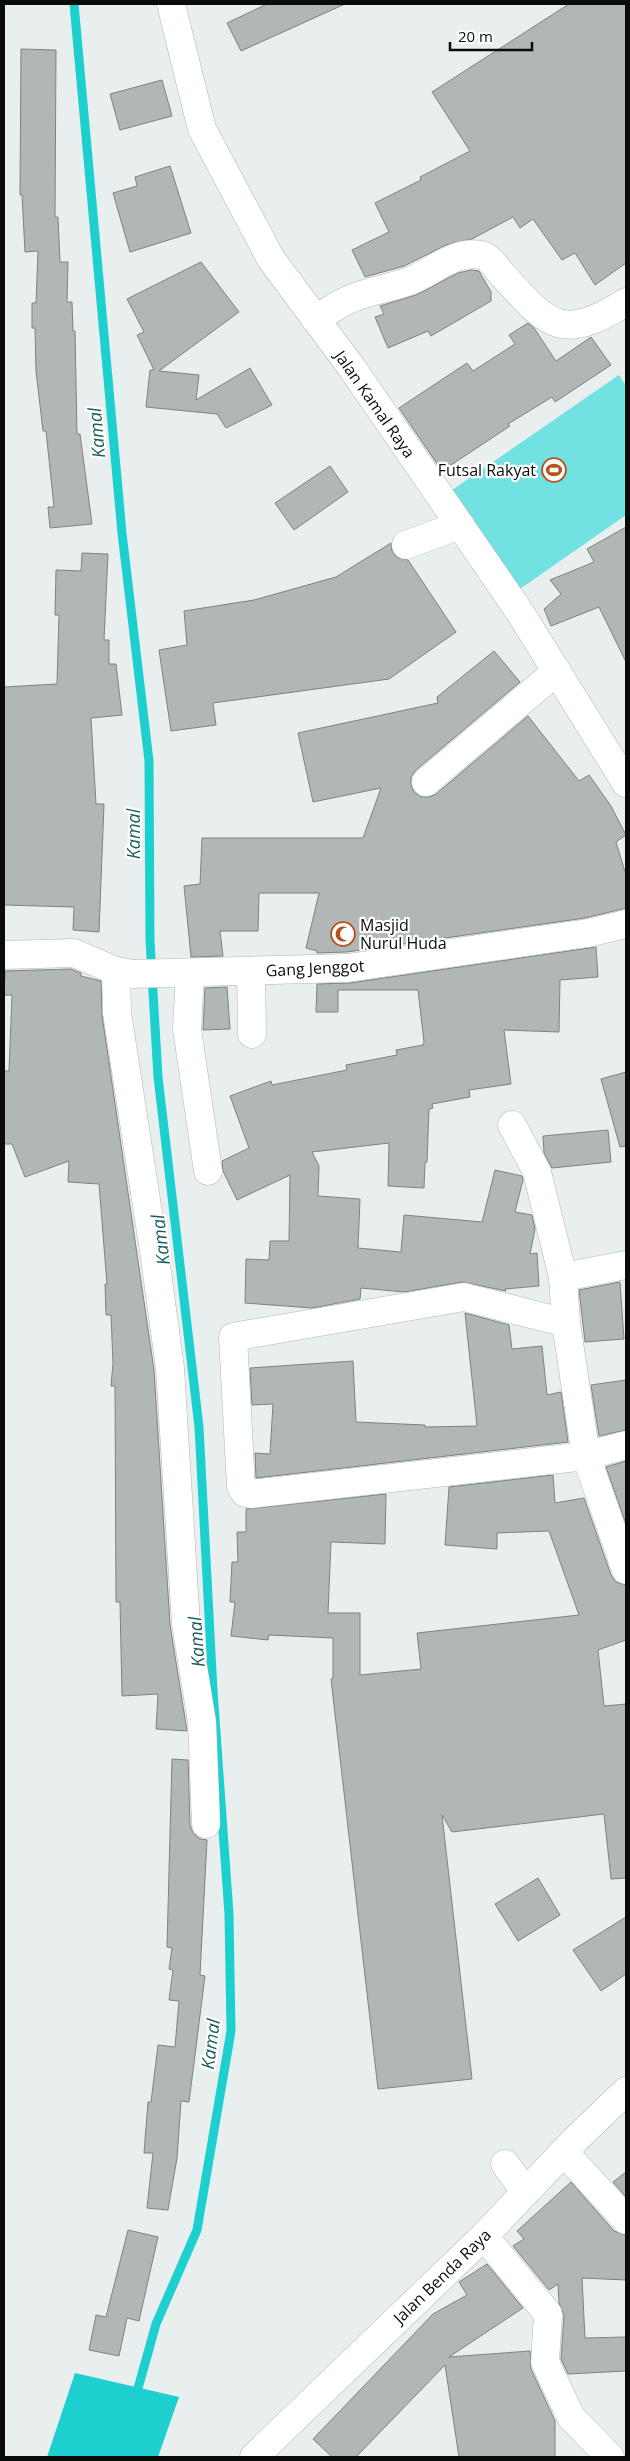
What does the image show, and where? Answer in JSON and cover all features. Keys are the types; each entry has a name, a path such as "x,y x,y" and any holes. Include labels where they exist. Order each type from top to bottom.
{"street":[{"name":"Jalan Kamal Raya","path":"171,4 202,130 271,259 460,525 557,670 626,783"},
{"path":"315,319 349,300 411,280 454,258 468,254 484,256 540,315 554,323 571,326 595,320 626,302"},
{"path":"406,545 460,525"},
{"path":"426,782 557,670"},
{"name":"Gang Jenggot","path":"4,955 74,953 124,972 181,973 348,968 588,932 626,924"},
{"path":"250,971 252,1034"},
{"path":"124,972 117,1013 170,1368 186,1624 202,1722 206,1824"},
{"path":"181,973 187,1029 208,1171"},
{"path":"512,1125 537,1172 563,1277 566,1323 586,1456 626,1570"},
{"path":"563,1277 626,1265"},
{"path":"566,1323 464,1296 233,1337 241,1487 245,1493 251,1494 586,1456 626,1445"},
{"name":"Jalan Benda Raya","path":"254,2457 484,2236 514,2176 564,2152 626,2091"},
{"path":"564,2152 626,2220"},
{"path":"484,2236 548,2314 545,2362 571,2417 610,2457"}],"shaded area":[{"name":"Futsal Rakyat","path":"619,375 626,386 626,515 517,591 448,493"},
{"path":"75,2373 179,2397 158,2457 47,2457"}],"building":[{"path":"267,4 345,4 241,51 227,23"},
{"path":"569,4 626,4 626,263 595,285 575,253 562,260 533,219 520,228 513,217 472,239 446,245 404,266 365,277 352,250 389,232 375,203 421,180 420,177 470,151 432,92"},
{"path":"21,49 56,50 55,217 58,217 60,262 68,262 67,302 72,302 73,331 75,331 77,434 80,434 92,524 50,528 48,507 54,507 46,431 43,431 36,371 35,328 32,328 32,303 36,303 38,251 25,252 22,195 20,195"},
{"path":"162,80 172,116 120,130 110,94"},
{"path":"170,166 191,233 130,252 113,193 137,186 135,177"},
{"path":"201,262 239,312 159,371 199,375 196,400 250,368 272,405 226,428 217,414 146,407 150,370 154,370 137,335 144,332 127,299"},
{"path":"471,270 479,271 491,292 491,301 431,336 428,331 388,348 375,317 384,314 380,306 416,295 458,273"},
{"path":"528,323 534,328 556,361 591,337 611,365 555,402 552,397 508,424 510,426 442,471 399,408 467,363 473,371 515,344 509,335"},
{"path":"330,466 348,492 294,530 275,503"},
{"path":"626,527 626,662 599,607 551,626 544,609 561,594 550,580 594,562 587,549"},
{"path":"391,543 392,551 396,557 408,560 456,632 389,679 213,703 216,725 171,731 159,650 187,645 184,611 254,600 336,577"},
{"path":"82,553 108,554 104,640 109,640 109,664 116,664 122,715 91,718 96,804 104,804 99,932 73,930 74,907 4,905 4,687 57,684 59,615 55,615 56,570 81,571"},
{"path":"494,651 520,682 416,770 411,777 414,792 421,797 429,797 436,794 528,716 579,781 589,775 611,806 626,835 616,842 626,875 626,908 585,918 347,952 317,953 317,951 306,948 319,893 259,893 258,931 220,931 223,956 191,957 184,886 200,884 202,838 363,838 381,788 313,802 298,733 438,703 437,697"},
{"path":"596,947 598,977 560,980 559,1032 504,1030 511,1084 469,1090 470,1097 432,1104 433,1108 429,1109 424,1188 388,1186 389,1143 312,1152 319,1166 318,1196 360,1199 358,1248 401,1252 404,1215 482,1222 495,1170 522,1176 523,1180 515,1212 532,1215 535,1229 530,1254 537,1253 539,1286 505,1289 506,1291 462,1282 404,1292 361,1288 360,1299 312,1308 245,1303 246,1259 269,1260 270,1241 289,1241 290,1175 237,1200 223,1171 222,1161 249,1148 230,1096 271,1081 272,1085 347,1070 346,1065 397,1055 396,1050 423,1045 424,1042 418,990 338,990 338,1012 316,1012 317,984 350,983"},
{"path":"71,969 81,973 81,976 101,981 102,1015 154,1370 170,1625 187,1731 156,1729 158,1694 122,1696 120,1602 116,1602 115,1386 111,1386 113,1363 111,1315 106,1315 105,1284 107,1284 99,1184 68,1182 69,1161 25,1177 12,1144 4,1144 4,1071 9,1071 12,995 4,995 5,971"},
{"path":"227,987 230,1029 203,1030 205,988"},
{"path":"626,1072 626,1146 620,1147 601,1079"},
{"path":"608,1130 611,1162 552,1168 544,1153 543,1136"},
{"path":"620,1282 624,1339 585,1342 579,1290"},
{"path":"465,1313 509,1325 512,1349 542,1346 547,1395 561,1392 568,1442 256,1478 255,1453 270,1454 273,1404 252,1405 250,1368 353,1361 356,1422 425,1425 425,1427 477,1426"},
{"path":"626,1380 626,1430 599,1436 591,1385"},
{"path":"626,1461 626,1524 606,1467"},
{"path":"553,1475 555,1503 584,1498 611,1575 616,1582 626,1585 626,1640 598,1650 604,1706 626,1704 626,1878 611,1879 604,1814 452,1832 442,1815 472,2079 378,2089 331,1679 333,1678 333,1638 269,1635 268,1640 231,1636 235,1602 230,1602 232,1562 238,1562 237,1532 246,1532 246,1509 386,1494 385,1544 331,1542 328,1613 360,1613 360,1675 421,1669 417,1633 579,1615 549,1531 497,1533 497,1549 445,1545 449,1487"},
{"path":"172,1759 188,1760 190,1825 193,1833 200,1839 207,1840 200,1975 205,1976 189,2102 181,2101 177,2158 168,2210 147,2208 153,2153 144,2153 148,2102 151,2102 158,2045 175,2047 179,2001 169,2000 173,1970 169,1969 172,1948 167,1947"},
{"path":"538,1878 560,1915 518,1941 495,1904"},
{"path":"626,1917 626,1974 601,1991 573,1950"},
{"path":"626,2172 626,2197 613,2182"},
{"path":"571,2182 614,2231 626,2235 626,2280 582,2278 585,2338 626,2337 626,2371 568,2374 561,2359 564,2315 559,2303 558,2284 549,2290 513,2246 524,2239 517,2231"},
{"path":"128,2230 158,2237 139,2321 127,2318 119,2356 89,2350 96,2315 106,2317"},
{"path":"487,2264 523,2308 449,2357 530,2351 531,2369 555,2421 555,2457 459,2457 445,2365 356,2457 332,2457 313,2439 433,2314 467,2295 459,2282"}],"waterway":[{"name":"Kamal","path":"74,4 122,533 149,761 150,941 158,1077 199,1427 213,1691 229,1914 231,2031 197,2230 156,2324 135,2399"}],"place":[{"name":"Futsal Rakyat","path":"554,470"},
{"name":"Masjid Nurul Huda","path":"343,934"}]}
